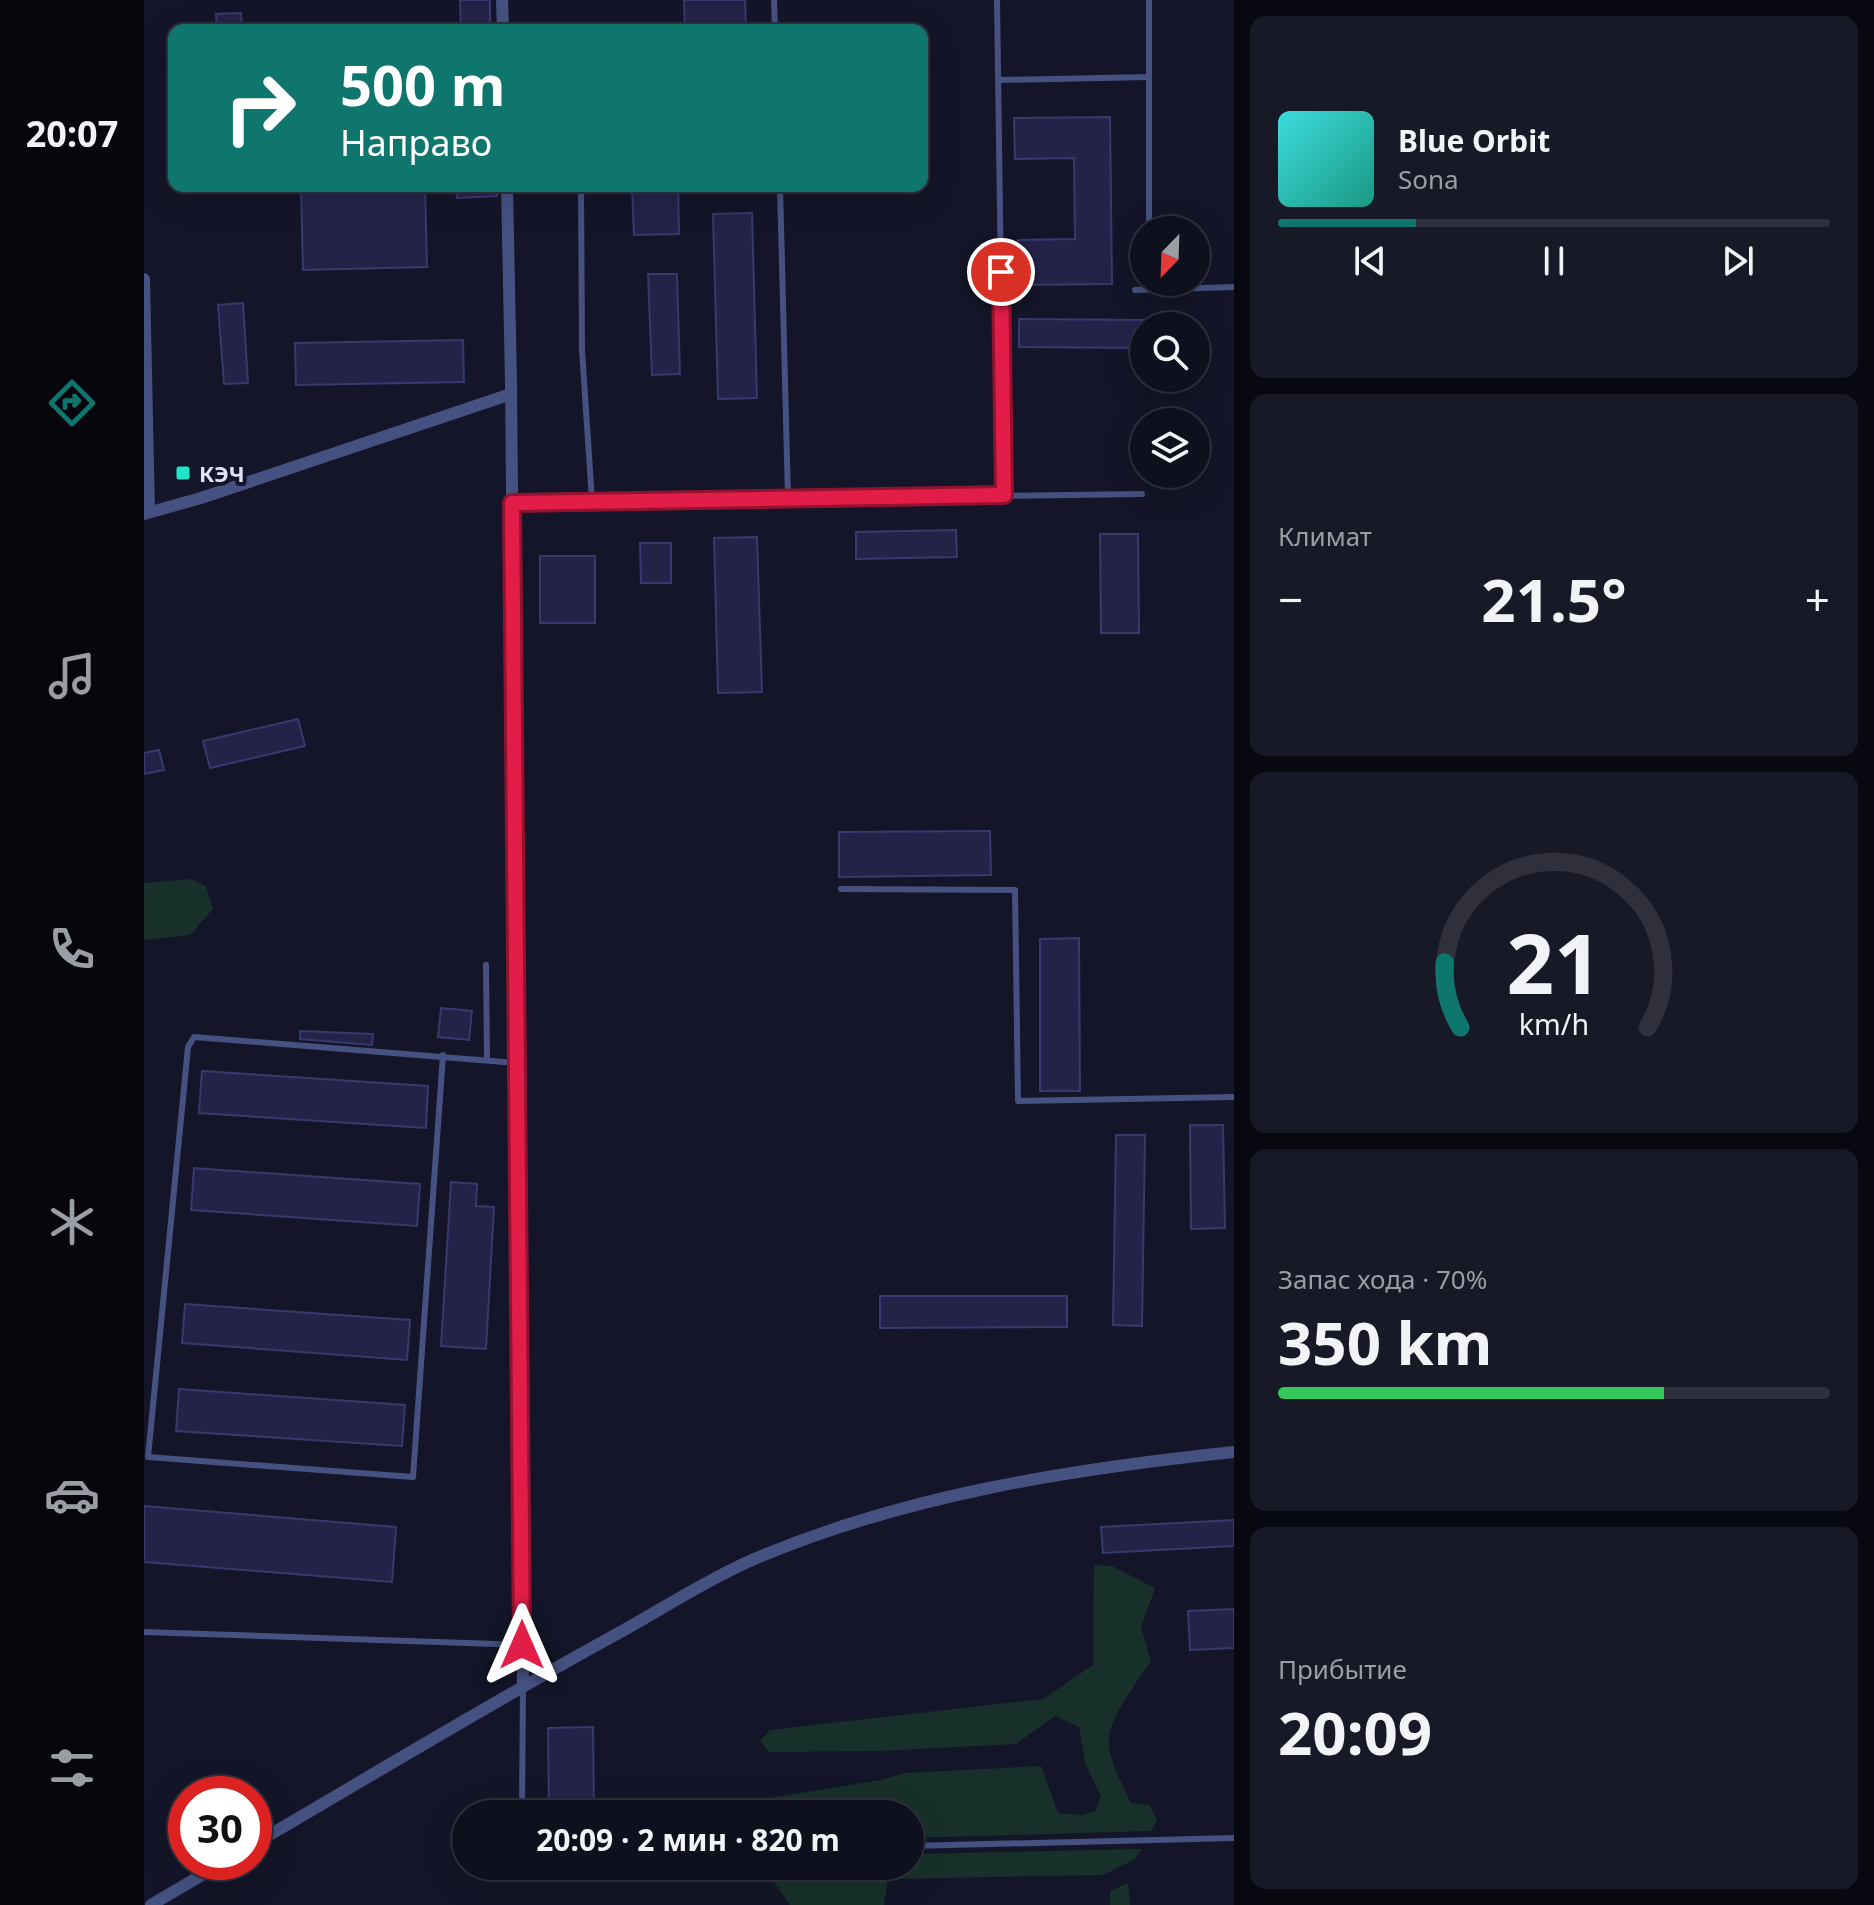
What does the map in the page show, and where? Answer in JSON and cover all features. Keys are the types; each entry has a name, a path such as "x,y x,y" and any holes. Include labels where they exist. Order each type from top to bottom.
{"street":[{"path":"502,0 503,24"},
{"path":"507,192 523,1685"},
{"path":"144,279 146,513 201,498 511,394"},
{"path":"272,1833 523,1685 750,1561 841,1527 935,1500 999,1486 1234,1452"},
{"path":"151,1905 193,1880"}],"lane":[{"path":"774,0 775,24"},
{"path":"997,0 1004,495"},
{"path":"1149,0 1149,216"},
{"path":"999,80 1149,77"},
{"path":"581,192 582,350 592,501"},
{"path":"780,192 788,498"},
{"path":"1210,287 1234,287"},
{"path":"512,503 1142,494"},
{"path":"841,889 1015,890 1018,1101 1234,1097"},
{"path":"486,965 487,1059"},
{"path":"443,1055 413,1477 148,1457 188,1047 194,1037 443,1055 517,1063"},
{"path":"144,1632 522,1645"},
{"path":"522,1800 523,1685"},
{"path":"924,1846 1234,1838"}],"green space":[{"path":"191,879 206,886 213,909 190,935 144,940 144,883"},
{"path":"1094,1565 1112,1566 1155,1588 1141,1627 1151,1661 1120,1709 1109,1738 1113,1762 1131,1803 1150,1805 1157,1821 1151,1831 924,1838 924,1800 769,1800 905,1773 1041,1766 1058,1813 1082,1815 1095,1811 1101,1796 1085,1763 1079,1727 1055,1716 1016,1744 879,1751 769,1752 760,1741 770,1730 1043,1699 1093,1665"},
{"path":"1142,1849 1135,1859 1103,1875 924,1878 924,1854"},
{"path":"772,1880 888,1880 884,1905 790,1905"},
{"path":"1128,1883 1130,1905 1110,1905 1110,1891"}],"building":[{"path":"460,0 490,0 490,24 461,24"},
{"path":"684,0 745,0 746,24 685,24"},
{"path":"241,13 242,24 217,24 216,14"},
{"path":"1110,117 1112,284 1018,285 1018,240 1075,239 1074,158 1015,159 1014,118"},
{"path":"301,192 425,192 427,267 303,270"},
{"path":"456,192 497,192 497,196 457,198"},
{"path":"632,192 678,192 679,234 634,235"},
{"path":"752,213 757,398 718,399 713,214"},
{"path":"648,274 677,274 680,374 652,375"},
{"path":"243,303 248,383 224,384 218,305"},
{"path":"1019,319 1130,320 1130,348 1019,347"},
{"path":"463,340 464,382 296,385 295,343"},
{"path":"956,530 957,557 856,559 856,532"},
{"path":"1100,534 1138,534 1139,633 1101,633"},
{"path":"757,537 762,692 718,693 714,538"},
{"path":"640,543 671,543 671,583 641,583"},
{"path":"540,556 595,556 595,623 540,623"},
{"path":"298,719 305,746 210,768 203,741"},
{"path":"159,750 164,770 144,774 144,753"},
{"path":"990,831 991,875 839,877 839,832"},
{"path":"1079,938 1080,1091 1040,1091 1040,939"},
{"path":"441,1008 472,1011 469,1040 438,1037"},
{"path":"300,1031 373,1034 372,1045 300,1039"},
{"path":"202,1071 428,1086 426,1128 199,1113"},
{"path":"1190,1125 1223,1125 1225,1228 1191,1229"},
{"path":"1116,1135 1145,1135 1142,1326 1113,1325"},
{"path":"194,1168 420,1184 417,1226 191,1210"},
{"path":"451,1182 477,1184 476,1206 494,1207 486,1349 441,1346"},
{"path":"880,1296 1067,1296 1067,1327 880,1328"},
{"path":"185,1304 410,1320 407,1360 182,1343"},
{"path":"179,1389 405,1405 402,1446 176,1431"},
{"path":"144,1506 396,1527 392,1582 144,1562"},
{"path":"1234,1520 1234,1546 1103,1553 1101,1527"},
{"path":"1234,1609 1234,1648 1190,1650 1188,1611"},
{"path":"593,1727 594,1800 549,1800 548,1728"}],"place":[{"name":"КЭЧ","path":"183,473"}],"route":[{"path":"522,1645 512,503 1004,495 1001,272"}]}
